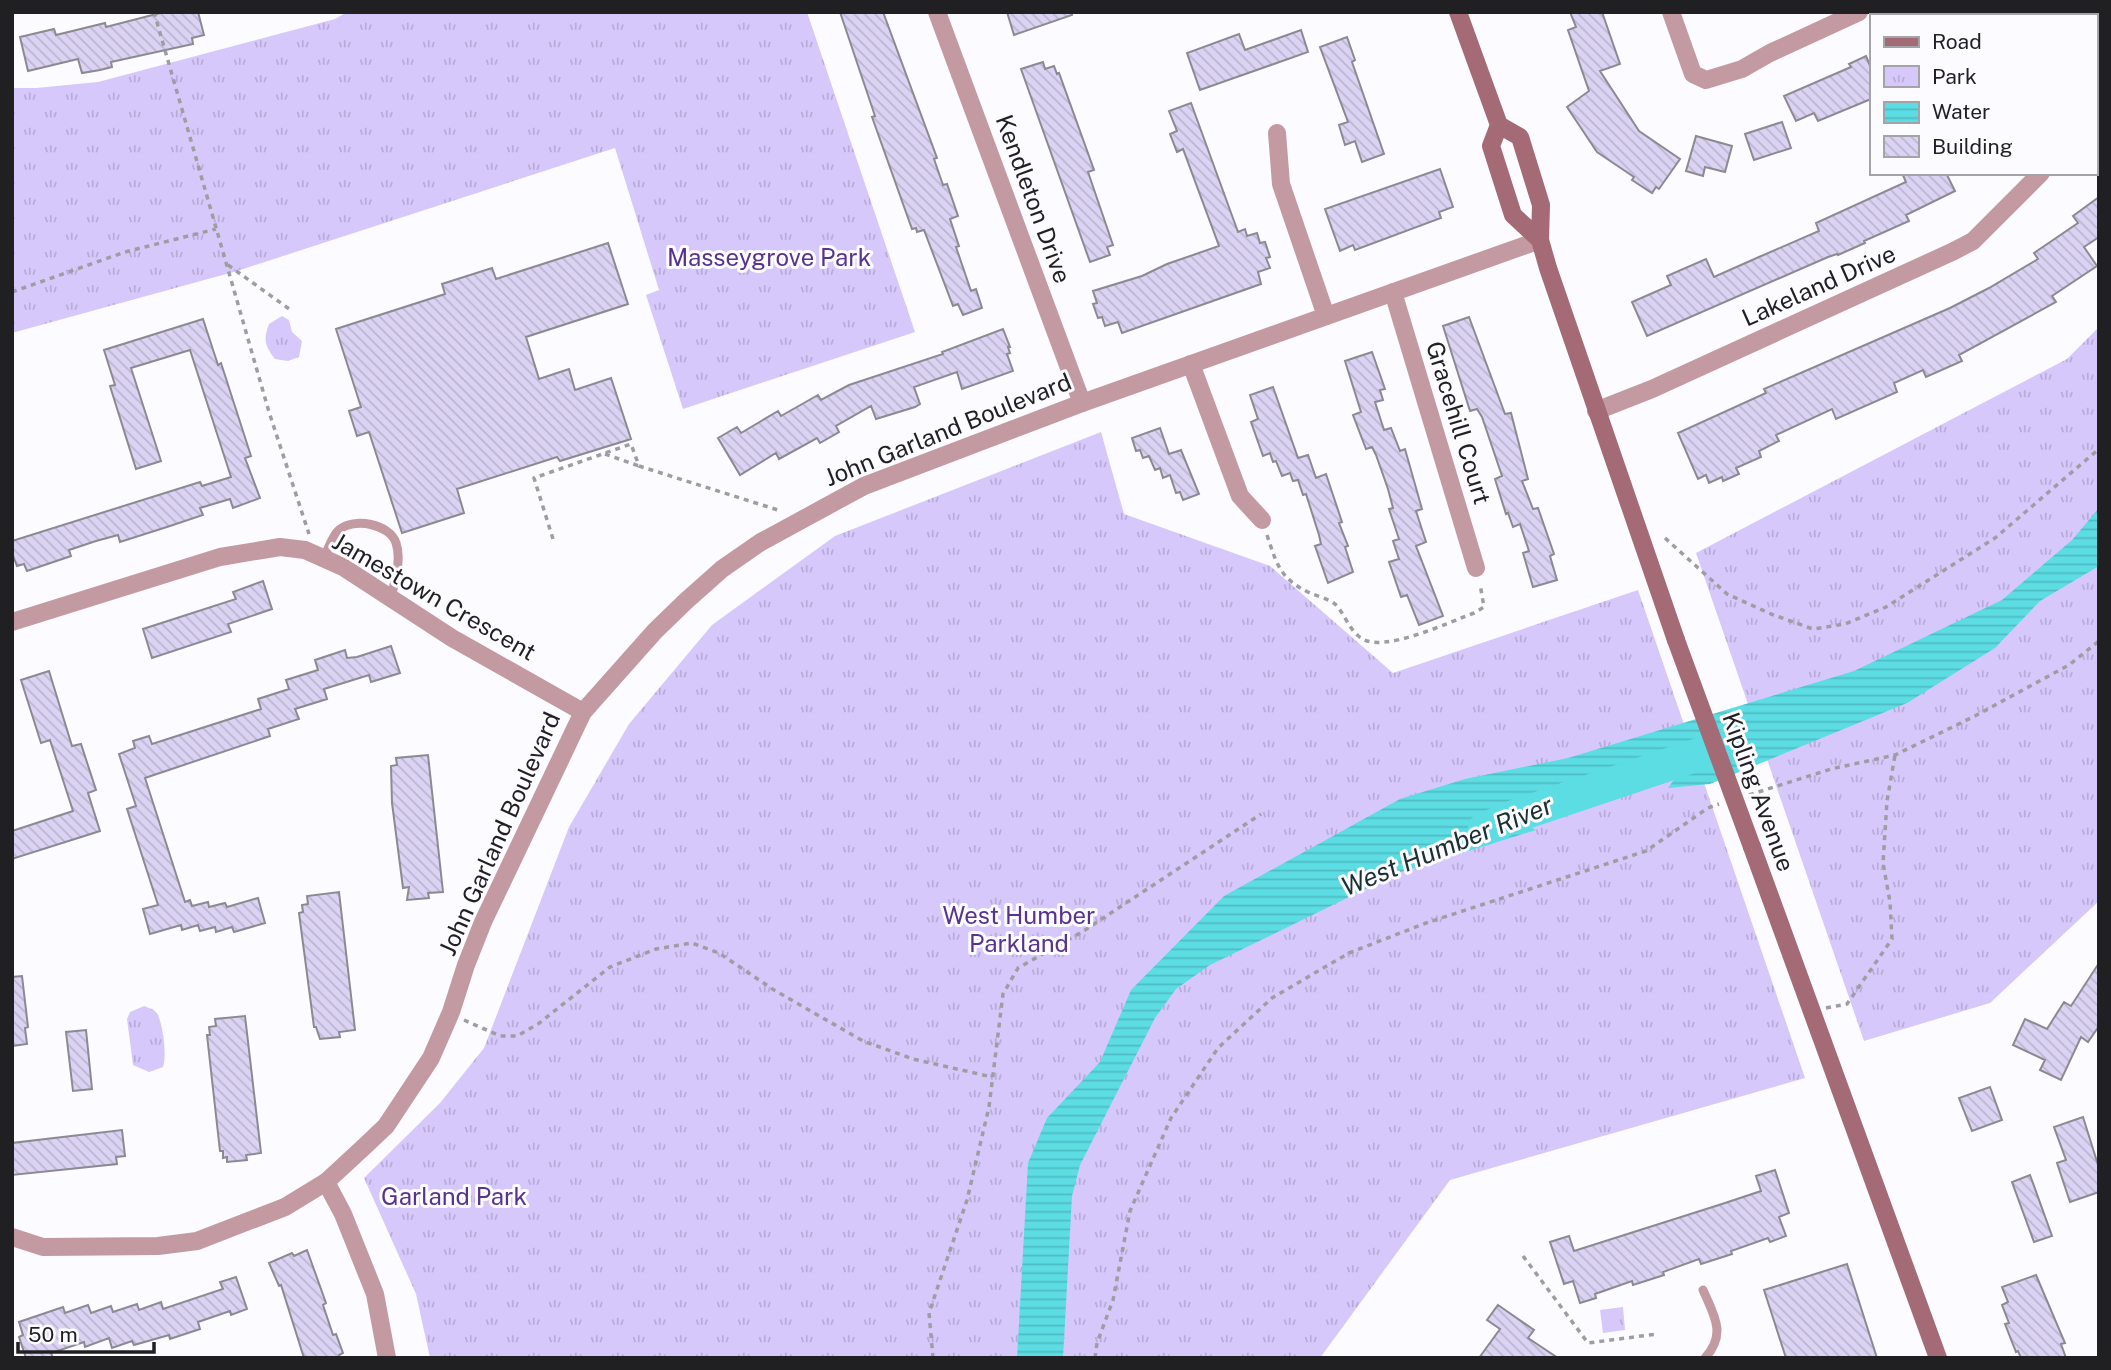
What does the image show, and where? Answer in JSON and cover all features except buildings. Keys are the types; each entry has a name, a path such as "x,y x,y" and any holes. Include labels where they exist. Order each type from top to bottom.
{"main road":[{"name":"Kipling Avenue","path":"1458,12 1499,125 1520,137 1541,205 1540,240 1596,411 1676,640 1938,1358"},
{"name":"Kipling Avenue","path":"1499,125 1491,146 1513,215 1540,240"}],"street":[{"name":"Kendleton Drive","path":"937,12 1083,403"},
{"path":"1671,12 1693,74 1706,80 1742,69 1770,53 1859,12"},
{"path":"1277,133 1281,184 1325,316"},
{"name":"Lakeland Drive","path":"1596,411 1652,389 1973,241 2039,175"},
{"name":"John Garland Boulevard","path":"12,1237 43,1247 158,1246 197,1241 285,1207 326,1182 386,1126 431,1058 451,1012 483,922 583,712 655,631 722,569 761,542 864,486 1083,403 1540,240"},
{"name":"Gracehill Court","path":"1393,292 1476,568"},
{"path":"1191,364 1240,496 1262,520"},
{"name":"Jamestown Crescent","path":"12,622 220,557 280,547 305,550 343,567 452,638 583,712"},
{"path":"326,1182 343,1214 375,1294 387,1358"}],"lane":[{"path":"320,557 337,531 351,522 373,525 386,532 396,541 398,557 391,599"},
{"path":"1703,1290 1718,1322 1714,1348 1705,1358"}],"path":[{"path":"154,12 269,412 320,557"},
{"path":"12,292 125,252 216,229"},
{"path":"226,263 292,311"},
{"path":"553,539 534,478 631,444 639,466"},
{"path":"1665,538 1727,594 1813,629 1845,624 1886,607 1995,538 2099,449"},
{"path":"603,454 803,518"},
{"path":"1262,520 1278,569 1294,586 1335,604 1346,623 1363,639 1378,644 1394,641 1483,607 1484,598 1476,568"},
{"path":"1745,796 1832,769 1895,755 2069,665 2099,641"},
{"path":"1811,1011 1847,1004 1892,939 1890,902 1883,863 1887,801 1895,755"},
{"path":"1095,1358 1097,1343 1113,1300 1130,1211 1171,1118 1217,1048 1272,998 1349,953 1426,923 1646,851 1708,808 1721,804"},
{"path":"933,1358 929,1313 967,1200 989,1107 1003,994 1018,968 1082,932 1261,814"},
{"path":"451,1012 500,1036 517,1036 538,1024 610,967 656,949 692,943 719,953 774,990 863,1041 913,1059 992,1077"},
{"path":"1523,1256 1588,1343 1657,1335"}],"green space":[{"name":"Masseygrove Park","path":"347,12 807,12 915,332 683,409 646,295 659,290 615,148 237,271 12,333 12,88 98,82 335,19"},
{"path":"282,316 289,320 292,332 302,341 299,357 288,361 275,359 266,343 269,324"},
{"path":"2099,327 2099,901 1990,1003 1864,1041 1696,553 2067,359"},
{"name":"West Humber Parkland","path":"1101,432 1124,514 1270,566 1393,673 1638,590 1805,1078 1450,1180 1320,1358 430,1358 416,1294 364,1178 440,1103 484,1048 569,827 629,724 712,625 835,536"},
{"path":"144,1006 158,1015 164,1049 163,1067 149,1072 133,1065 127,1019 130,1012"},
{"path":"1623,1307 1625,1330 1603,1333 1600,1310"}],"water":[{"path":"2099,508 2099,566 2040,601 1995,648 1907,703 1710,784 1668,788 1688,760 1661,758 1561,783 1528,806 1524,824 1536,830 1398,873 1210,965 1176,989 1155,1018 1080,1165 1072,1196 1063,1358 1017,1358 1028,1163 1047,1118 1100,1062 1131,990 1224,896 1400,799 1465,779 1568,758 1854,671 2002,600 2072,540"}],"waterway":[{"name":"West Humber River","path":"1484,829 1515,816 1727,745"}],"park label":[{"name":"Garland Park","path":"454,1197"}]}
